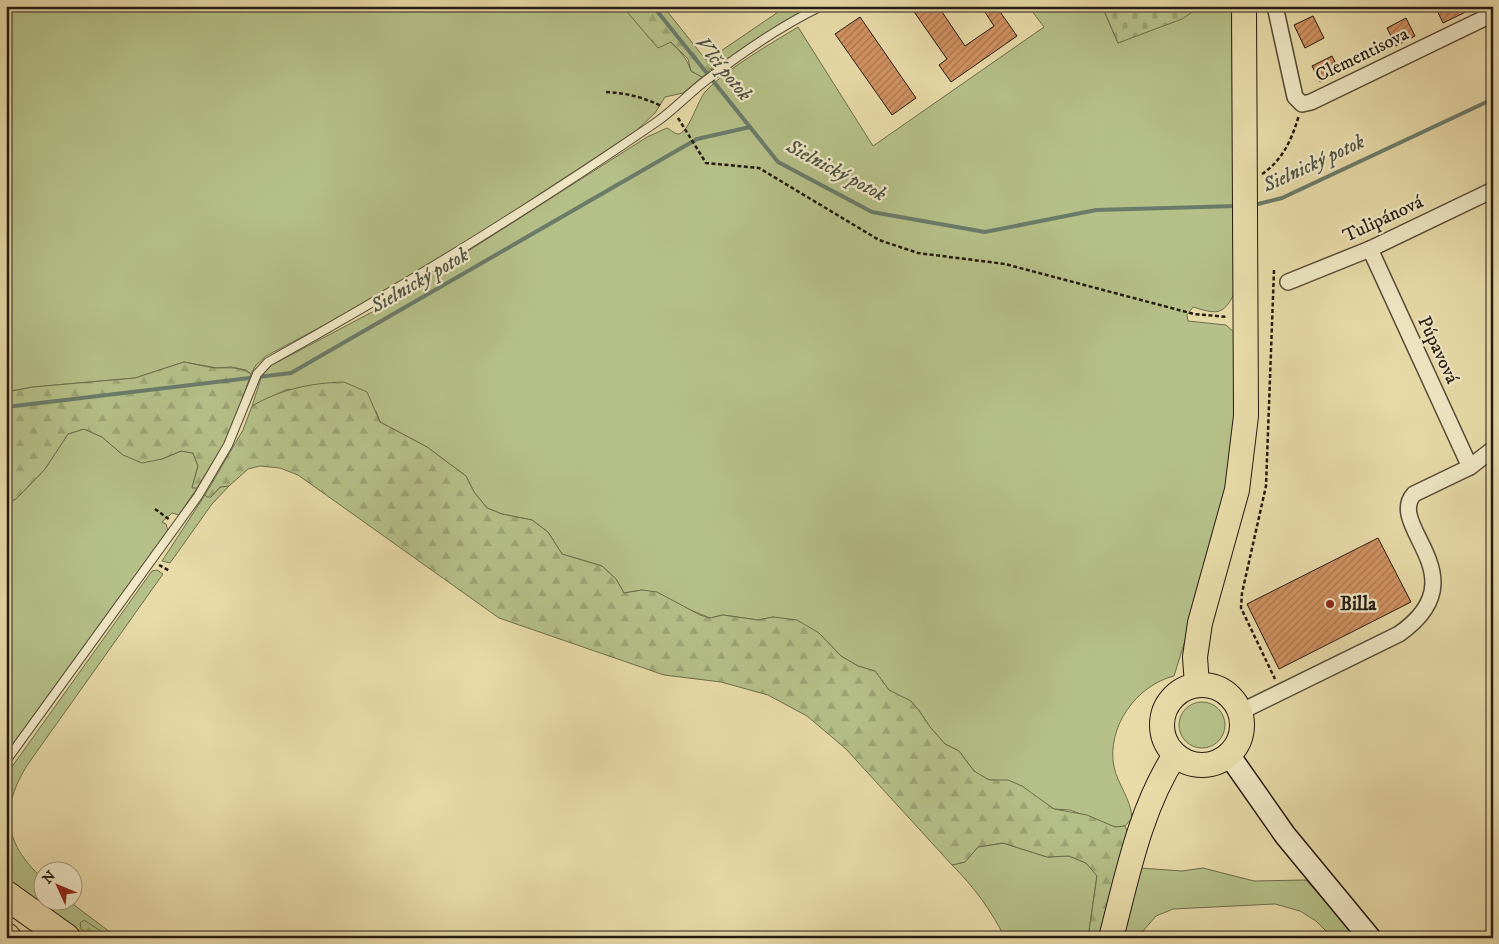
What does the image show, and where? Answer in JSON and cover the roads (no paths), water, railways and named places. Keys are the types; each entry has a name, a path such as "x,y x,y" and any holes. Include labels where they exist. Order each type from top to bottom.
{"highway":[{"path":"6,895 66,938"}],"main road":[{"path":"1197,684 1195,657 1200,623 1229,526 1242,460 1246,416 1244,6"},
{"path":"1197,684 1213,686 1226,693 1240,712 1241,735 1228,755 1219,762 1196,765 1175,756 1163,736 1163,713 1176,694 1197,684"},
{"path":"1111,938 1152,799 1162,775 1175,756"}],"street":[{"name":"Clementisova","path":"1275,6 1295,97 1302,104 1311,102 1493,14"},
{"name":"Tulipánová","path":"1288,282 1370,248 1493,190"},
{"name":"Púpavová","path":"1370,248 1470,467"},
{"path":"1240,712 1399,634 1415,623 1426,607 1432,591 1434,575 1430,561 1410,520 1407,509 1408,501 1414,494 1470,467 1493,449"},
{"path":"1228,755 1285,835 1370,938"}],"lane":[{"path":"6,761 178,526 228,446 257,374 268,362 376,302 482,238 671,111 723,68 770,36 822,6"}],"waterway":[{"name":"Sielnický potok","path":"653,6 778,162 872,212 985,232 1096,210 1237,206"},
{"name":"Sielnický potok","path":"1254,205 1282,198 1493,99"},
{"name":"Sielnický potok","path":"6,407 291,373 697,139 750,127"}],"place":[{"name":"Billa","path":"1330,604"}],"water label":[{"name":"Vlčí potok","path":"723,69"}]}
